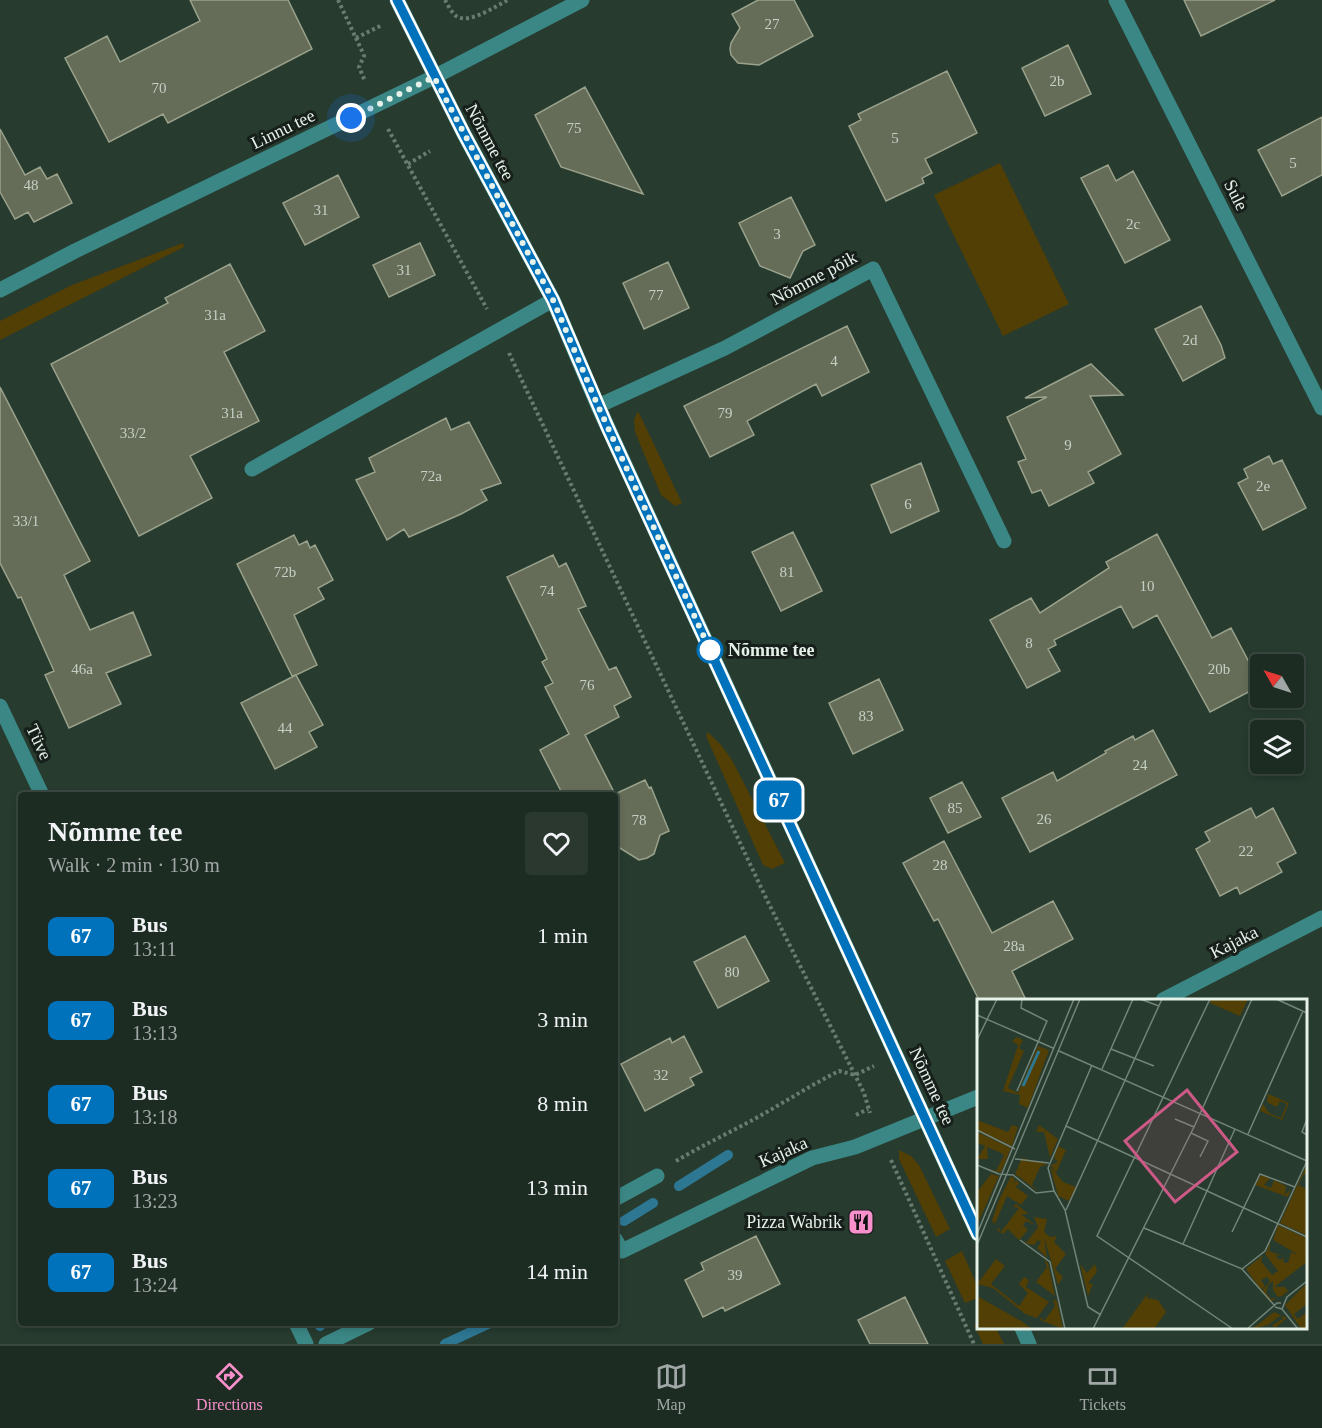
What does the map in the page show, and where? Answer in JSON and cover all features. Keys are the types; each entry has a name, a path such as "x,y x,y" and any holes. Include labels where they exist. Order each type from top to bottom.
{"street":[{"name":"Nõmme tee","path":"397,0 434,77 553,300 598,406 977,1232"},
{"name":"Linnu tee","path":"0,290 434,77 582,0"},
{"name":"Sule","path":"1116,0 1322,408"},
{"name":"Nõmme põik","path":"598,406 725,348 873,269 1004,541"},
{"path":"252,469 553,300"},
{"name":"Tüve","path":"0,706 41,792"},
{"name":"Kajaka","path":"1165,999 1322,918"},
{"name":"Kajaka","path":"618,1244 622,1251 812,1158 855,1147 977,1097"},
{"path":"618,1197 657,1176"},
{"path":"297,1326 306,1344"},
{"path":"326,1344 363,1326"},
{"path":"1022,1329 1029,1344"}],"path":[{"path":"338,0 364,56 359,67 362,73"},
{"path":"445,0 455,15 463,19 472,18 508,0"},
{"path":"356,38 371,31"},
{"path":"392,137 499,330 767,900 864,1093 870,1116"},
{"path":"408,164 430,151"},
{"path":"657,1176 673,1162 821,1080 839,1071 855,1075 877,1065"},
{"path":"886,1150 974,1344"}],"shaded area":[{"path":"1000,163 1069,304 1003,336 934,195"},
{"path":"183,243 184,247 0,340 0,321 72,285"},
{"path":"638,411 682,503 675,506 661,495 635,432 634,420"},
{"path":"708,732 732,760 785,863 772,869 763,865 706,736"},
{"path":"899,1150 911,1156 919,1165 950,1229 936,1237 899,1159"},
{"path":"962,1251 977,1286 977,1298 965,1303 945,1261"},
{"path":"977,1324 977,1329 996,1329 1004,1344 983,1344 974,1325"}],"building":[{"path":"190,0 288,0 312,49 168,123 163,114 109,142 65,58 107,36 120,62 200,21"},
{"path":"758,0 794,0 813,36 759,65 738,63 731,55 730,49 740,28 732,14"},
{"path":"1184,0 1275,0 1201,36"},
{"path":"1068,45 1091,94 1045,116 1022,68"},
{"path":"947,71 977,133 925,159 932,173 922,178 924,183 886,201 849,126 861,120 858,114"},
{"path":"585,87 643,194 561,167 535,115"},
{"path":"1322,117 1322,175 1282,196 1258,150"},
{"path":"0,129 25,175 40,167 47,179 57,174 72,203 34,222 28,212 15,219 0,192"},
{"path":"1108,165 1116,181 1133,171 1170,240 1125,263 1081,178"},
{"path":"338,175 359,217 305,245 283,203"},
{"path":"791,197 815,245 803,251 790,278 760,266 739,223"},
{"path":"420,243 435,275 389,297 373,265"},
{"path":"668,262 689,308 644,329 623,283"},
{"path":"230,264 265,331 224,352 259,421 190,456 212,498 139,536 51,364 168,303 165,298"},
{"path":"1201,306 1221,345 1225,358 1183,381 1155,329"},
{"path":"847,326 869,372 822,396 816,384 747,421 754,435 710,457 684,406"},
{"path":"1091,364 1123,395 1090,396 1121,454 1088,472 1094,483 1049,506 1041,490 1032,493 1018,462 1026,459 1007,417 1047,397 1025,398"},
{"path":"0,387 90,561 64,575 90,630 133,612 151,655 106,673 121,704 69,728 45,675 54,671 21,597 18,598 0,563"},
{"path":"446,418 451,430 469,422 501,483 481,490 487,500 461,514 409,537 404,529 387,540 356,480 375,472 369,458"},
{"path":"1269,456 1273,464 1282,460 1306,508 1263,530 1238,483 1248,478 1244,469"},
{"path":"921,463 939,511 891,533 871,485"},
{"path":"793,532 822,591 781,611 752,552"},
{"path":"1157,534 1212,638 1231,628 1250,664 1250,691 1210,712 1157,615 1133,628 1121,606 1054,640 1056,645 1048,649 1060,671 1027,688 990,620 1031,598 1040,613 1109,568 1106,562"},
{"path":"294,535 299,545 307,541 310,548 315,545 333,580 318,588 324,599 294,615 317,665 292,676 237,564"},
{"path":"553,555 559,567 566,563 586,606 578,609 609,670 616,667 631,697 614,706 619,717 585,735 614,792 561,792 540,750 569,734 545,687 553,683 542,662 547,659 507,577"},
{"path":"296,675 323,725 309,732 317,747 275,769 241,703"},
{"path":"879,679 903,730 853,754 829,703"},
{"path":"1153,730 1177,775 1030,852 1002,798 1053,772 1057,781 1133,736 1135,740"},
{"path":"645,780 649,788 651,787 669,831 660,835 654,854 639,860 618,847 618,793"},
{"path":"962,782 981,817 948,833 930,798"},
{"path":"1251,808 1256,818 1273,808 1296,853 1277,863 1282,872 1240,894 1237,887 1220,896 1196,849 1210,841 1205,832"},
{"path":"944,841 992,933 1053,901 1073,939 1012,971 1026,999 978,999 938,919 934,921 903,863"},
{"path":"745,936 769,981 718,1008 694,962"},
{"path":"684,1036 702,1072 690,1078 694,1085 645,1111 621,1064 670,1038 672,1043"},
{"path":"756,1236 780,1284 725,1311 723,1307 703,1317 685,1280 704,1270 701,1263"},
{"path":"905,1297 928,1344 870,1344 858,1320"}],"waterway":[{"path":"679,1186 728,1155"},
{"path":"624,1221 653,1203"},
{"path":"445,1344 484,1326"}],"bus line":[{"name":"67","path":"397,0 434,77 553,300 607,426 977,1232"}],"place":[{"name":"Nõmme tee","path":"710,650"},
{"name":"Pizza Wabrik","path":"861,1222"}],"route":[{"path":"351,118 434,77 553,300 598,406 710,650"}]}
